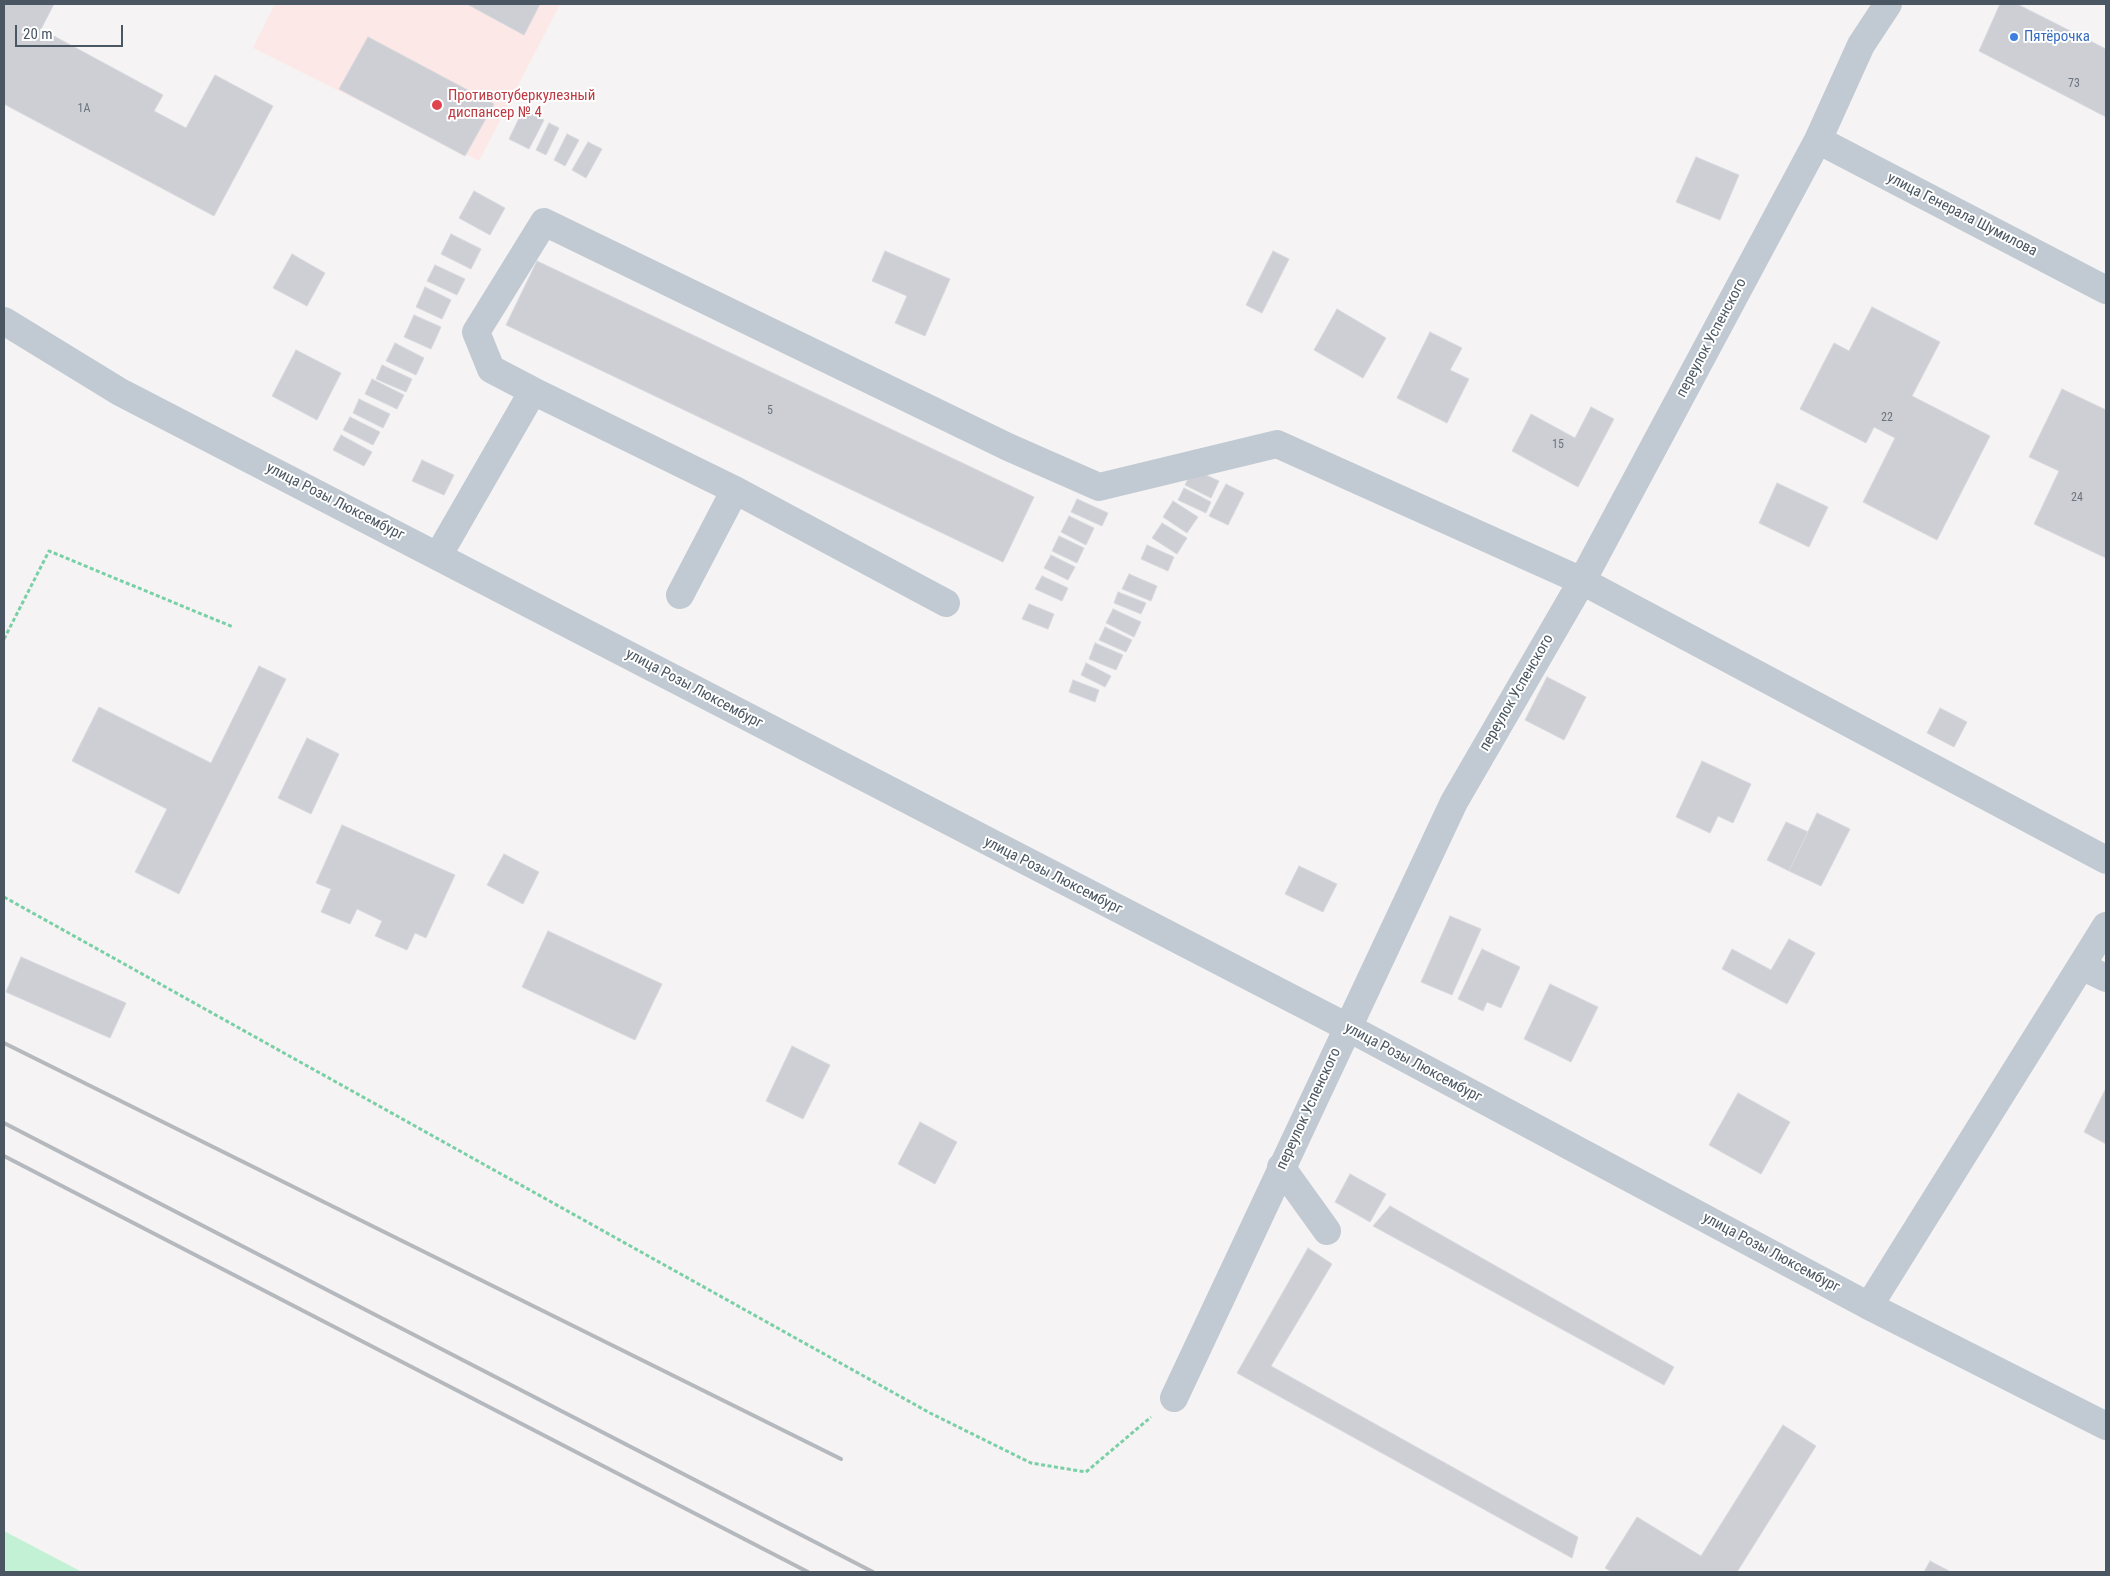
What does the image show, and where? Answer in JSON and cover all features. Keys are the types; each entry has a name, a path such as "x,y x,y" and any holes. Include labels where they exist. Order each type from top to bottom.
{"street":[{"name":"переулок Успенского","path":"1174,1398 1454,802 1582,581 1818,140 1861,45 1888,4"},
{"name":"улица Генерала Шумилова","path":"1818,140 2106,290"},
{"path":"946,603 735,490 533,392 491,368 476,332 544,222 1008,446 1099,487 1277,444 1582,581 2106,860"},
{"name":"улица Розы Люксембург","path":"4,321 120,392 1347,1027 1869,1306 2106,1426"},
{"path":"438,556 533,392"},
{"path":"680,595 735,490"},
{"path":"1869,1306 2106,926"},
{"path":"2081,966 2106,978"},
{"path":"1281,1167 1327,1231"}],"path":[{"path":"4,639 49,551 233,627"},
{"path":"4,897 930,1413 1030,1463 1086,1472 1174,1398"}],"shaded area":[{"name":"Противотуберкулезный диспансер № 4","path":"275,4 560,4 479,161 253,48"}],"green space":[{"path":"4,1531 82,1572 4,1572"}],"building":[{"path":"4,4 54,4 41,29 163,95 154,111 186,128 215,75 273,106 214,216 4,104"},
{"path":"467,4 540,4 524,35"},
{"path":"2000,4 2017,4 2106,49 2106,117 1979,51"},
{"path":"368,37 494,104 465,156 339,89"},
{"path":"523,110 544,120 529,149 509,139"},
{"path":"549,123 559,128 546,155 536,150"},
{"path":"567,134 579,140 565,166 554,160"},
{"path":"588,142 602,149 586,178 572,170"},
{"path":"1696,157 1739,175 1720,220 1676,202"},
{"path":"474,191 505,208 490,235 459,218"},
{"path":"451,234 481,249 471,269 441,254"},
{"path":"885,251 950,279 925,336 895,323 907,296 872,281"},
{"path":"1273,251 1289,259 1262,313 1246,305"},
{"path":"292,254 325,273 307,306 273,288"},
{"path":"537,261 1034,497 1003,562 506,325"},
{"path":"435,265 465,279 457,295 427,281"},
{"path":"425,287 451,300 442,319 416,307"},
{"path":"1872,307 1940,342 1912,396 1990,436 1937,540 1863,502 1895,438 1874,427 1866,443 1800,409 1834,343 1849,351"},
{"path":"1337,309 1386,338 1363,378 1314,350"},
{"path":"414,315 441,327 431,349 404,337"},
{"path":"1430,332 1462,348 1450,370 1469,379 1447,423 1397,398"},
{"path":"395,343 424,358 416,375 386,361"},
{"path":"296,350 341,373 317,420 272,396"},
{"path":"382,365 412,379 406,392 376,379"},
{"path":"372,379 404,395 397,409 365,394"},
{"path":"2062,389 2106,410 2106,558 2034,524 2059,471 2029,457"},
{"path":"359,399 390,414 383,428 353,413"},
{"path":"1591,407 1614,419 1578,487 1512,451 1531,414 1575,438"},
{"path":"350,417 380,432 373,445 343,430"},
{"path":"341,435 372,452 364,466 333,450"},
{"path":"422,460 454,475 444,495 412,481"},
{"path":"1193,469 1219,481 1211,498 1185,485"},
{"path":"1777,483 1828,507 1809,547 1759,523"},
{"path":"1226,484 1244,493 1228,525 1209,516"},
{"path":"1184,488 1211,502 1206,513 1178,500"},
{"path":"1077,499 1108,513 1102,526 1071,512"},
{"path":"1173,501 1198,517 1187,533 1163,517"},
{"path":"1069,516 1094,528 1086,545 1061,532"},
{"path":"1162,523 1187,538 1177,554 1152,538"},
{"path":"1059,536 1084,548 1077,563 1052,551"},
{"path":"1147,545 1174,557 1168,571 1141,559"},
{"path":"1051,555 1075,567 1068,580 1044,568"},
{"path":"1129,574 1157,586 1151,601 1122,589"},
{"path":"1042,576 1068,588 1062,601 1035,589"},
{"path":"1118,592 1146,603 1141,614 1114,603"},
{"path":"1029,604 1054,614 1048,629 1022,619"},
{"path":"1113,609 1141,622 1134,637 1106,623"},
{"path":"1105,627 1132,640 1126,652 1099,640"},
{"path":"1095,643 1123,655 1116,670 1089,659"},
{"path":"1086,663 1111,676 1105,687 1081,675"},
{"path":"259,666 286,679 179,894 135,872 167,809 72,761 99,707 211,763"},
{"path":"1547,677 1586,697 1564,740 1525,720"},
{"path":"1073,680 1099,690 1095,702 1069,692"},
{"path":"1940,708 1967,722 1954,747 1927,733"},
{"path":"307,738 339,754 311,814 278,798"},
{"path":"1702,761 1751,784 1733,823 1718,816 1710,833 1676,817"},
{"path":"1817,813 1850,829 1821,886 1789,871"},
{"path":"1786,822 1808,832 1789,871 1767,860"},
{"path":"342,825 455,875 426,938 415,933 407,950 375,936 382,921 357,909 350,924 321,912 331,889 316,883"},
{"path":"504,854 539,872 523,904 487,885"},
{"path":"1299,866 1337,884 1323,912 1285,894"},
{"path":"1450,916 1481,929 1452,995 1421,982"},
{"path":"548,931 662,984 635,1040 522,987"},
{"path":"1789,939 1815,953 1787,1004 1722,969 1732,949 1771,970"},
{"path":"1482,949 1520,967 1501,1008 1487,1002 1483,1011 1458,999"},
{"path":"21,957 126,1003 110,1038 6,992"},
{"path":"1550,984 1598,1007 1571,1062 1524,1039"},
{"path":"792,1046 830,1065 803,1119 766,1101"},
{"path":"2106,1088 2106,1144 2084,1132"},
{"path":"1738,1093 1790,1122 1761,1174 1709,1145"},
{"path":"920,1122 957,1142 935,1184 898,1164"},
{"path":"1350,1174 1386,1194 1370,1222 1335,1202"},
{"path":"1390,1206 1674,1367 1664,1385 1373,1226"},
{"path":"1308,1248 1332,1264 1271,1366 1578,1537 1572,1558 1237,1373"},
{"path":"1783,1425 1816,1446 1737,1572 1612,1572 1605,1568 1637,1517 1701,1556"},
{"path":"1930,1561 1951,1572 1924,1572"}],"railway":[{"path":"4,1043 841,1459"},
{"path":"4,1123 873,1572"},
{"path":"4,1156 808,1572"}],"place":[{"name":"Пятёрочка","path":"2014,37"},
{"name":"Противотуберкулезный диспансер № 4","path":"437,105"}]}
